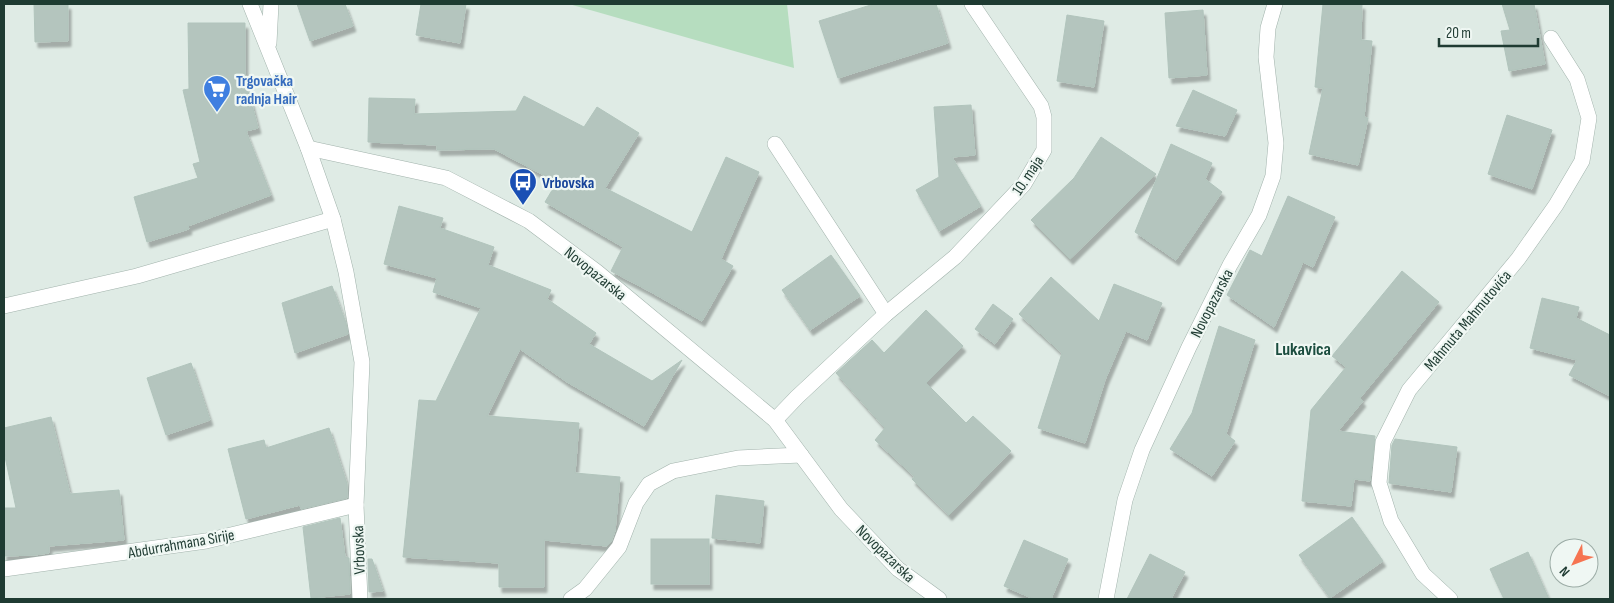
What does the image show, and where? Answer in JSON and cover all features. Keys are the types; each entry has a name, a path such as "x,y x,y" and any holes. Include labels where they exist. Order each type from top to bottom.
{"street":[{"path":"250,4 308,148"},
{"path":"269,50 270,4"},
{"name":"10. maja","path":"775,420 886,314 955,257 1024,184 1044,150 1044,117 1041,106 972,4"},
{"name":"Novopazarska","path":"1106,599 1125,500 1142,450 1189,347 1230,265 1259,216 1273,176 1276,143 1266,56 1268,28 1275,4"},
{"name":"Mahmuta Mahmutovića","path":"1450,599 1423,574 1390,521 1379,483 1383,442 1409,390 1518,259 1556,205 1582,160 1589,118 1577,78 1551,38"},
{"path":"775,144 886,314"},
{"name":"Novopazarska","path":"308,148 446,178 530,221 597,272 775,420 841,509 898,569 938,599"},
{"name":"Vrbovska","path":"308,148 333,219 346,272 362,362 356,505 360,599"},
{"path":"4,306 137,276 333,219"},
{"path":"571,599 585,589 619,547 636,503 649,484 673,470 738,458 801,455"},
{"name":"Abdurrahmana Sirije","path":"4,569 206,541 356,505"}],"green space":[{"path":"569,4 787,4 794,68"}],"building":[{"path":"34,4 68,4 68,41 35,42"},
{"path":"297,4 345,4 353,26 310,41"},
{"path":"421,4 466,4 460,43 416,35"},
{"path":"874,4 936,4 948,43 838,78 819,21"},
{"path":"1323,4 1362,4 1361,40 1372,41 1364,117 1368,118 1358,165 1309,154 1323,88 1315,87"},
{"path":"1502,4 1534,4 1545,64 1509,71 1501,31 1510,30"},
{"path":"1203,10 1207,75 1169,78 1165,13"},
{"path":"1067,15 1104,21 1094,87 1057,81"},
{"path":"188,23 245,23 245,78 258,128 246,131 271,195 188,226 189,229 147,242 134,197 198,178 193,164 200,162 183,90 189,89"},
{"path":"1193,90 1237,110 1225,136 1176,126"},
{"path":"524,96 584,127 597,107 639,133 605,188 692,232 726,157 759,172 721,259 733,266 702,321 611,271 623,247 545,202 557,182 494,149 437,150 437,145 368,142 369,98 415,99 414,114 516,111"},
{"path":"971,105 975,155 952,157 981,206 939,231 916,190 939,177 934,107"},
{"path":"1507,115 1552,130 1532,189 1488,174"},
{"path":"1101,137 1156,174 1070,259 1031,220 1074,178"},
{"path":"1171,144 1212,163 1205,179 1222,192 1176,260 1135,232"},
{"path":"1288,196 1335,217 1313,267 1303,262 1274,327 1227,295 1250,250 1262,256"},
{"path":"399,206 443,218 440,228 494,247 488,265 551,290 547,299 596,333 589,344 652,381 682,360 644,426 567,382 520,349 487,416 579,423 575,473 620,477 615,531 611,542 607,546 544,540 544,587 499,587 499,563 403,557 419,400 436,401 481,308 433,292 437,278 384,264"},
{"path":"831,255 860,296 810,330 782,290"},
{"path":"1402,271 1439,302 1360,398 1363,401 1338,431 1375,436 1370,481 1354,479 1351,506 1302,501 1311,410 1346,367 1332,356"},
{"path":"1051,277 1099,321 1114,284 1162,303 1147,340 1126,331 1105,380 1085,443 1038,428 1062,353 1019,314"},
{"path":"332,286 346,323 348,334 295,353 282,303"},
{"path":"1542,298 1579,307 1576,318 1610,335 1610,396 1569,375 1577,360 1530,348"},
{"path":"993,304 1013,319 995,344 975,329"},
{"path":"926,310 963,346 926,383 966,423 973,416 1011,451 949,515 912,479 915,477 875,440 885,428 836,373 872,340 884,353"},
{"path":"1219,326 1255,340 1226,434 1235,441 1212,476 1170,449 1192,413"},
{"path":"191,363 210,420 166,435 147,378"},
{"path":"51,417 70,494 119,490 124,540 49,546 49,553 4,556 4,508 16,508 4,452 4,428"},
{"path":"329,428 347,484 347,498 301,509 300,505 246,519 228,449 264,440 266,448"},
{"path":"1395,439 1457,447 1451,492 1389,483 1392,445"},
{"path":"716,495 764,501 760,543 712,538"},
{"path":"1352,517 1383,561 1330,598 1299,555"},
{"path":"340,518 345,557 349,558 350,594 311,598 303,527"},
{"path":"651,539 709,539 709,584 651,584"},
{"path":"1024,540 1068,559 1051,599 1034,599 1004,586"},
{"path":"1528,552 1549,599 1504,599 1490,569"},
{"path":"1150,554 1185,572 1171,599 1127,599"},
{"path":"368,559 372,559 383,591 369,592"}],"place":[{"name":"Trgovačka radnja Hair","path":"217,113"},
{"name":"Vrbovska","path":"523,206"}],"district":[{"name":"Lukavica","path":"1303,349"}]}
